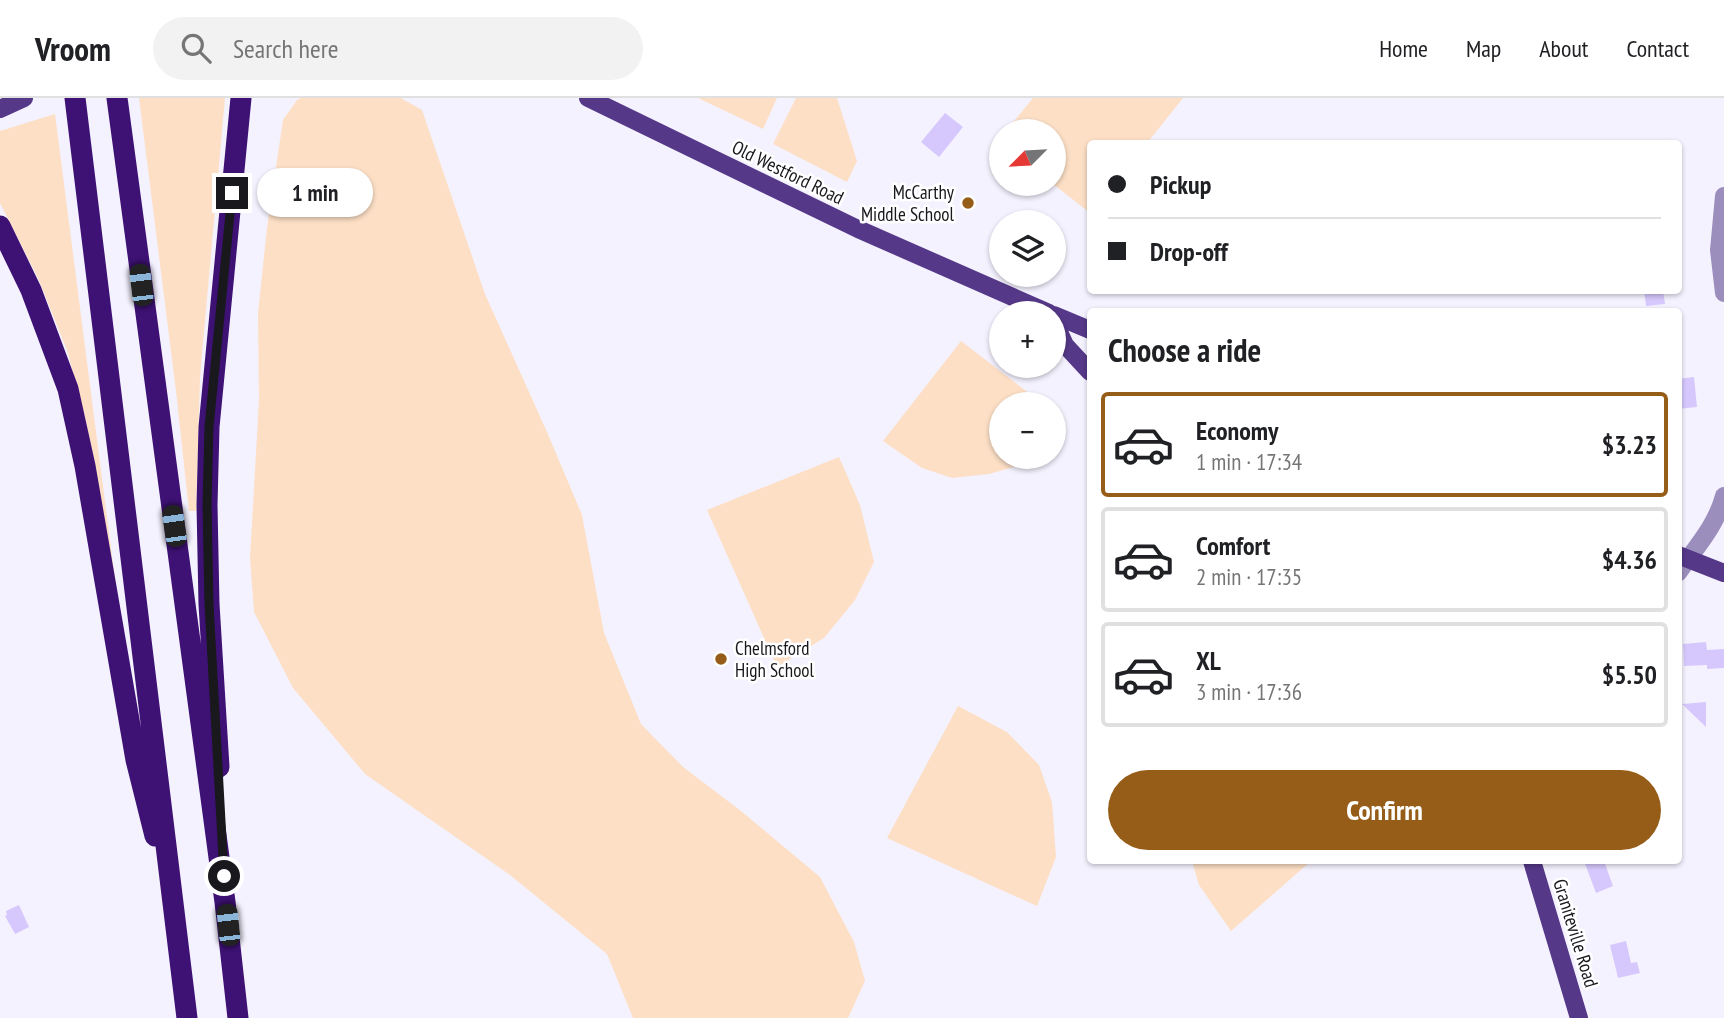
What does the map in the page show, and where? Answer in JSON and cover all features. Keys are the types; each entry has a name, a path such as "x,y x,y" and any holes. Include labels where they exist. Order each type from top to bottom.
{"highway":[{"path":"75,98 187,1018"},
{"path":"117,98 225,902 238,1018"},
{"path":"225,902 209,604 207,505 209,427 241,98"},
{"path":"0,226 31,290 68,389 85,466 136,760 177,926"}],"main road":[{"path":"0,109 24,98"},
{"name":"Old Westford Road","path":"588,98 848,224 1022,301"},
{"name":"Old Westford Road","path":"1066,320 1087,329"},
{"path":"1066,346 1087,369"},
{"path":"1682,562 1724,573"},
{"name":"Graniteville Road","path":"1533,864 1579,1018"}],"street":[{"path":"1724,196 1719,250 1724,293"},
{"path":"1682,562 1708,534 1724,496"}],"shaded area":[{"path":"139,98 225,98 200,377 196,511 189,511"},
{"path":"301,98 401,98 422,110 485,294 582,515 604,633 641,724 683,767 820,877 854,942 865,981 848,1018 633,1018 607,954 510,875 365,774 293,688 254,612 250,558 259,400 258,313 267,228 283,120"},
{"path":"698,98 777,98 763,129"},
{"path":"796,98 837,98 857,161 847,182 773,144"},
{"path":"1033,98 1183,98 1149,140 1087,140 1087,211 1066,194 1066,119 1016,119"},
{"path":"55,114 119,610 117,611 86,421 67,350 38,278 0,203 0,131"},
{"path":"961,341 989,363 989,378 1009,378 1027,392 989,392 989,469 1007,469 952,478 922,468 883,441"},
{"path":"839,457 860,505 874,562 855,600 824,638 777,667 707,510"},
{"path":"958,706 1007,732 1039,765 1052,802 1056,857 1037,906 887,838"},
{"path":"1193,864 1308,864 1231,931 1199,885"}],"building":[{"path":"945,113 963,127 939,157 921,142"},
{"path":"1644,294 1664,294 1665,304 1646,306"},
{"path":"1694,377 1697,407 1682,409 1682,378"},
{"path":"1706,642 1707,650 1724,649 1724,668 1707,669 1707,665 1684,666 1683,644"},
{"path":"1706,702 1706,727 1682,704"},
{"path":"1585,864 1605,864 1613,886 1596,893"},
{"path":"19,905 29,927 15,934 5,916 6,911"},
{"path":"1626,941 1631,963 1637,962 1640,973 1618,978 1610,945"}],"place":[{"name":"McCarthy Middle School","path":"968,203"},
{"name":"Chelmsford High School","path":"721,659"}],"route":[{"path":"224,876 209,604 207,505 209,427 232,193"}]}
